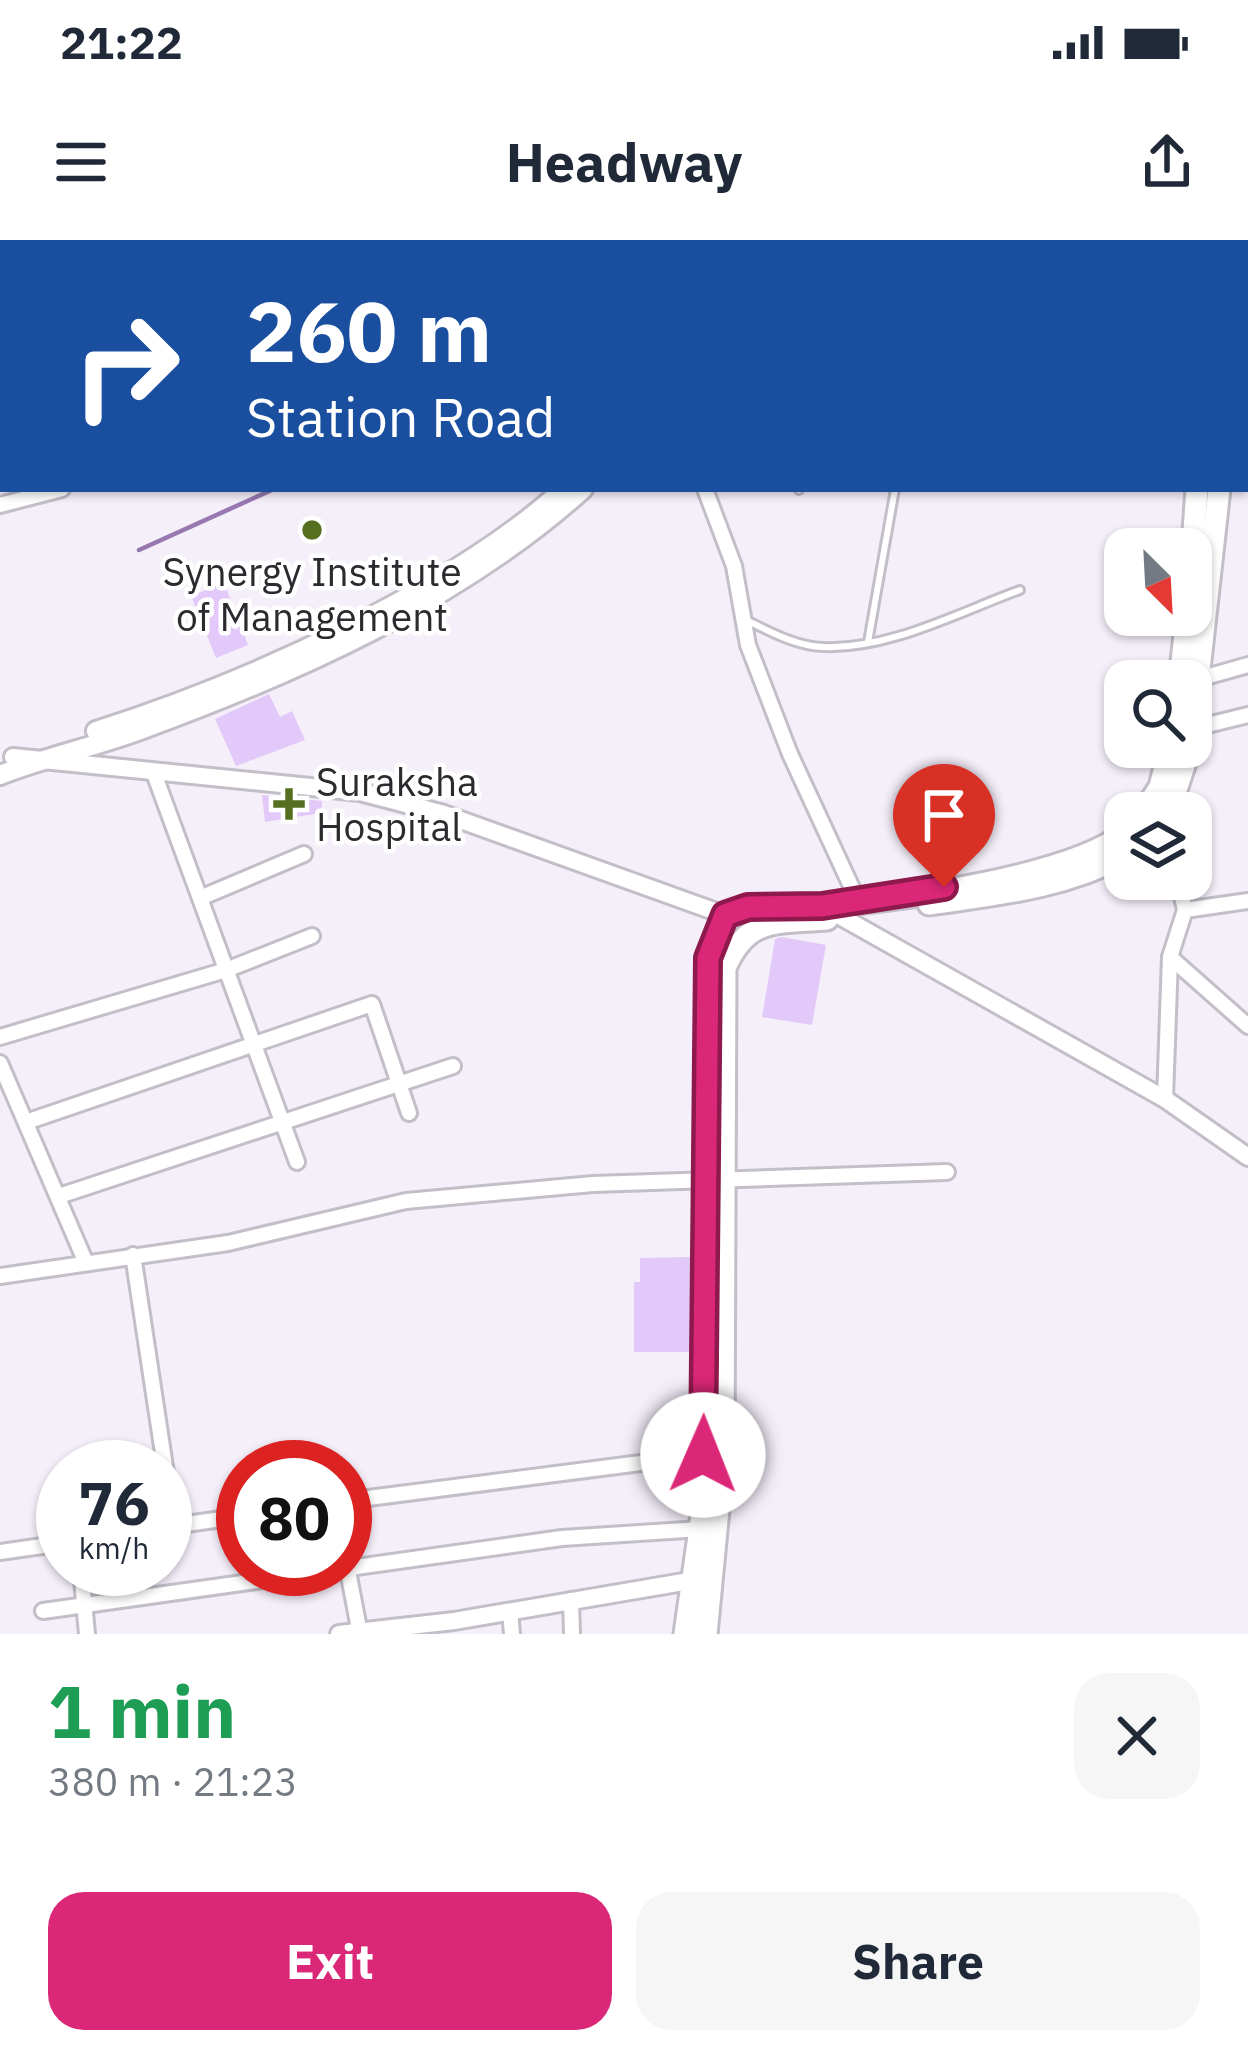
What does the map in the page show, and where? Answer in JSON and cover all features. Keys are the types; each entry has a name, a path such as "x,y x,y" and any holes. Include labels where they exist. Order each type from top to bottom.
{"highway":[{"path":"1194,528 1197,492"},
{"path":"1194,660 1219,492"},
{"path":"706,1634 700,1529 714,1181 725,968 735,946 766,924 1030,874 1085,858 1104,846"},
{"path":"685,1634 704,1579 723,1458 708,958 725,915 748,907 840,908 1038,888 1104,866"}],"main road":[{"path":"0,775 15,761 138,731 287,671 496,561 562,492"},
{"path":"534,525 579,492"}],"street":[{"path":"0,506 51,492"},
{"path":"706,492 734,566 742,618 840,908 1165,1099 1248,1157"},
{"path":"1212,674 1248,665"},
{"path":"1212,730 1248,716"},
{"path":"15,761 360,792 512,837 725,915"},
{"path":"155,776 297,1162"},
{"path":"200,898 304,854"},
{"path":"1165,1099 1170,957 1185,910 1183,900"},
{"path":"1185,910 1248,901"},
{"path":"0,1037 226,970 312,936"},
{"path":"1170,957 1248,1026"},
{"path":"29,1121 255,1048 372,1004 410,1113"},
{"path":"0,1063 29,1121 86,1263"},
{"path":"59,1196 283,1126 453,1066"},
{"path":"0,1276 228,1243 406,1202 593,1184 946,1172"},
{"path":"134,1255 158,1440"},
{"path":"372,1498 703,1455"},
{"path":"372,1560 562,1538 700,1529"},
{"path":"0,1552 36,1547"},
{"path":"339,1634 455,1628 510,1611 704,1579"},
{"path":"43,1611 216,1585"},
{"path":"83,1596 87,1634"},
{"path":"353,1596 360,1633"},
{"path":"572,1600 572,1634"},
{"path":"510,1611 512,1634"}],"lane":[{"path":"868,642 895,492"},
{"path":"742,618 786,639 823,647 868,642 1020,590"}],"building":[{"path":"224,583 248,645 216,658 191,596"},
{"path":"269,694 280,717 292,711 305,740 236,766 215,719"},
{"path":"262,795 322,801 321,813 265,822"},
{"path":"775,939 826,945 812,1025 762,1017"},
{"path":"690,1257 689,1352 634,1352 634,1282 640,1282 640,1258"}],"waterway":[{"path":"139,550 267,492"}],"place":[{"name":"Synergy Institute of Management","path":"312,530"},
{"name":"Suraksha Hospital","path":"289,804"}],"route":[{"path":"703,1455 703,1180 708,958 714,935 725,915 748,907 822,906 944,887"}]}
